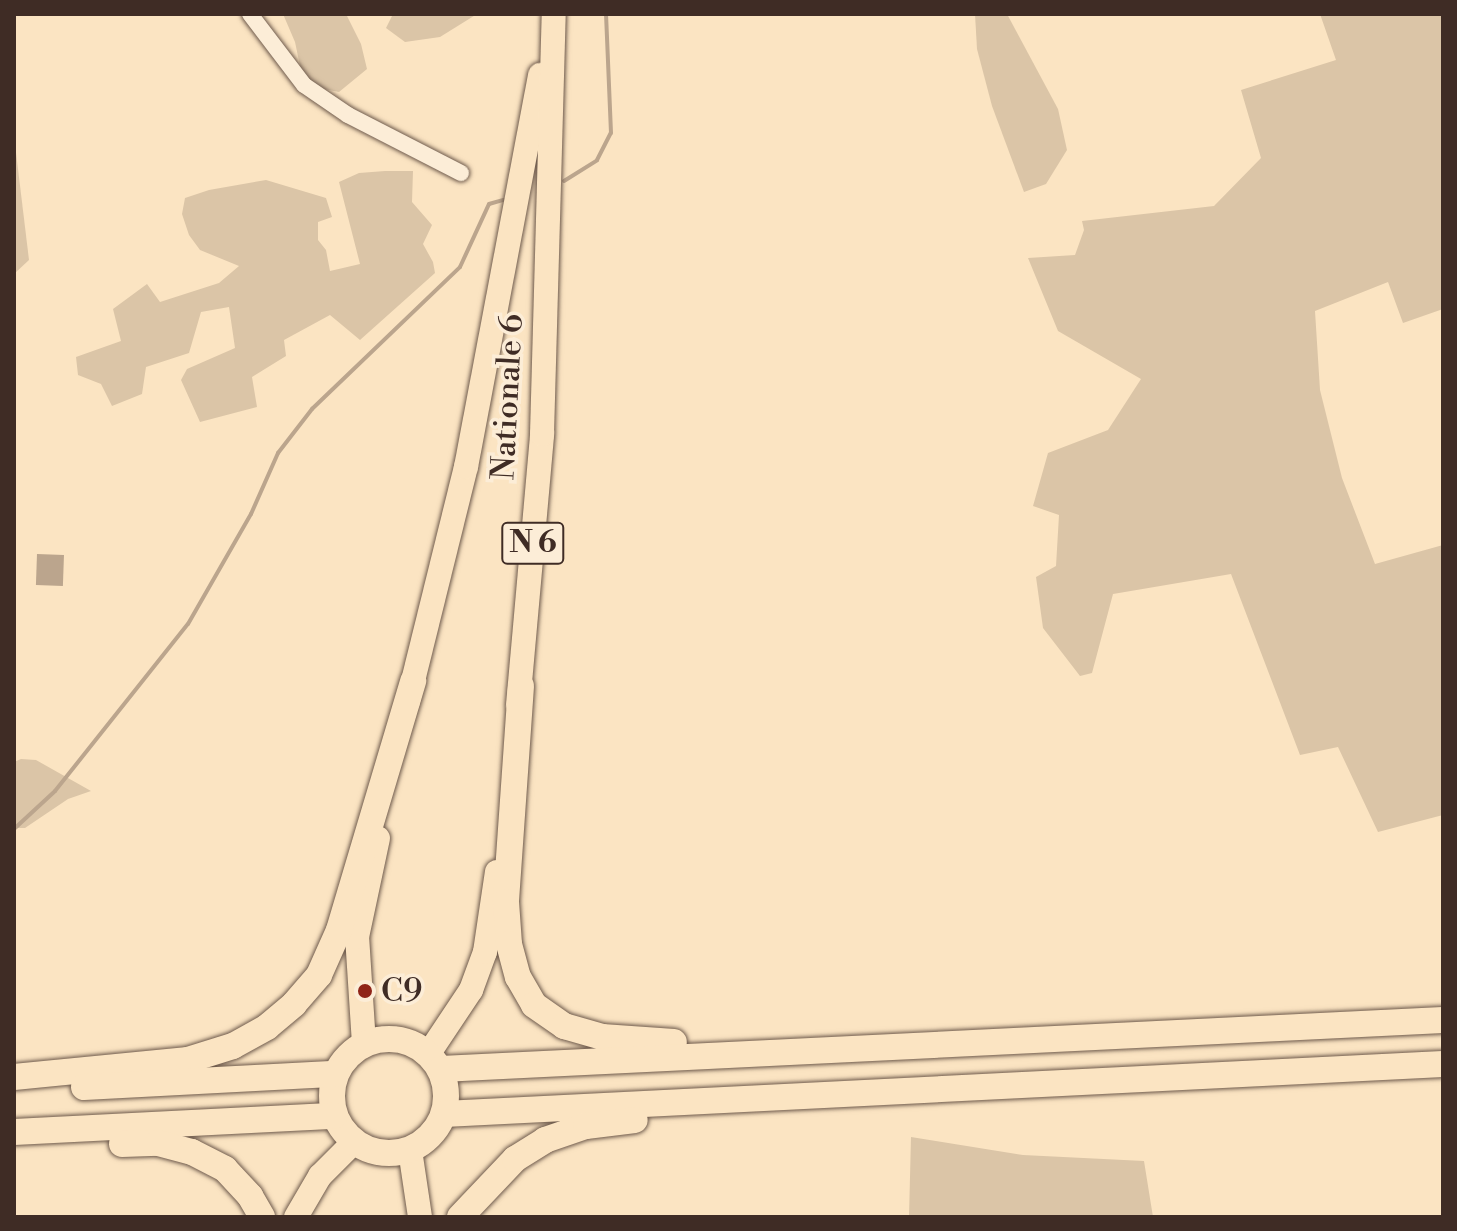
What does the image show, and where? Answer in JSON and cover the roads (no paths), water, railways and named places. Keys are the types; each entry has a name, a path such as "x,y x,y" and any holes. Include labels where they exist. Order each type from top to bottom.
{"highway":[{"path":"14,1077 188,1060 233,1046 267,1027 294,1004 319,975 339,930 413,681"},
{"path":"521,686 506,902 509,944 518,977 534,1005 564,1026 602,1037 653,1042 1066,1040"},
{"path":"435,1061 447,1099 444,1114 431,1135 410,1150 391,1154 372,1151 354,1142 335,1116 332,1088 336,1074 343,1062 364,1044 398,1039 435,1061 1066,1040 1443,1020"},
{"path":"444,1114 1443,1064"},
{"path":"14,1091 336,1074"},
{"path":"460,1217 515,1159 545,1140 586,1126 644,1119 843,1107 1068,1083"},
{"path":"14,1132 335,1116"},
{"path":"14,1147 158,1143 192,1152 225,1169 250,1196 262,1217"}],"main road":[{"name":"Nationale 6","path":"364,1044 357,937 413,681 466,467 553,14"},
{"name":"Nationale 6","path":"435,1061 471,990 485,952 521,686 542,434 553,14"},
{"path":"296,1217 320,1176 354,1142"},
{"path":"410,1150 420,1217"}],"street":[{"path":"250,14 304,85 348,115 461,173"}],"waterway":[{"path":"564,181 597,160 611,133 606,14"},
{"path":"14,829 55,791 188,624 251,514 278,453 312,409 460,267 489,204 503,200"}],"place":[{"name":"C9","path":"365,991"}]}
